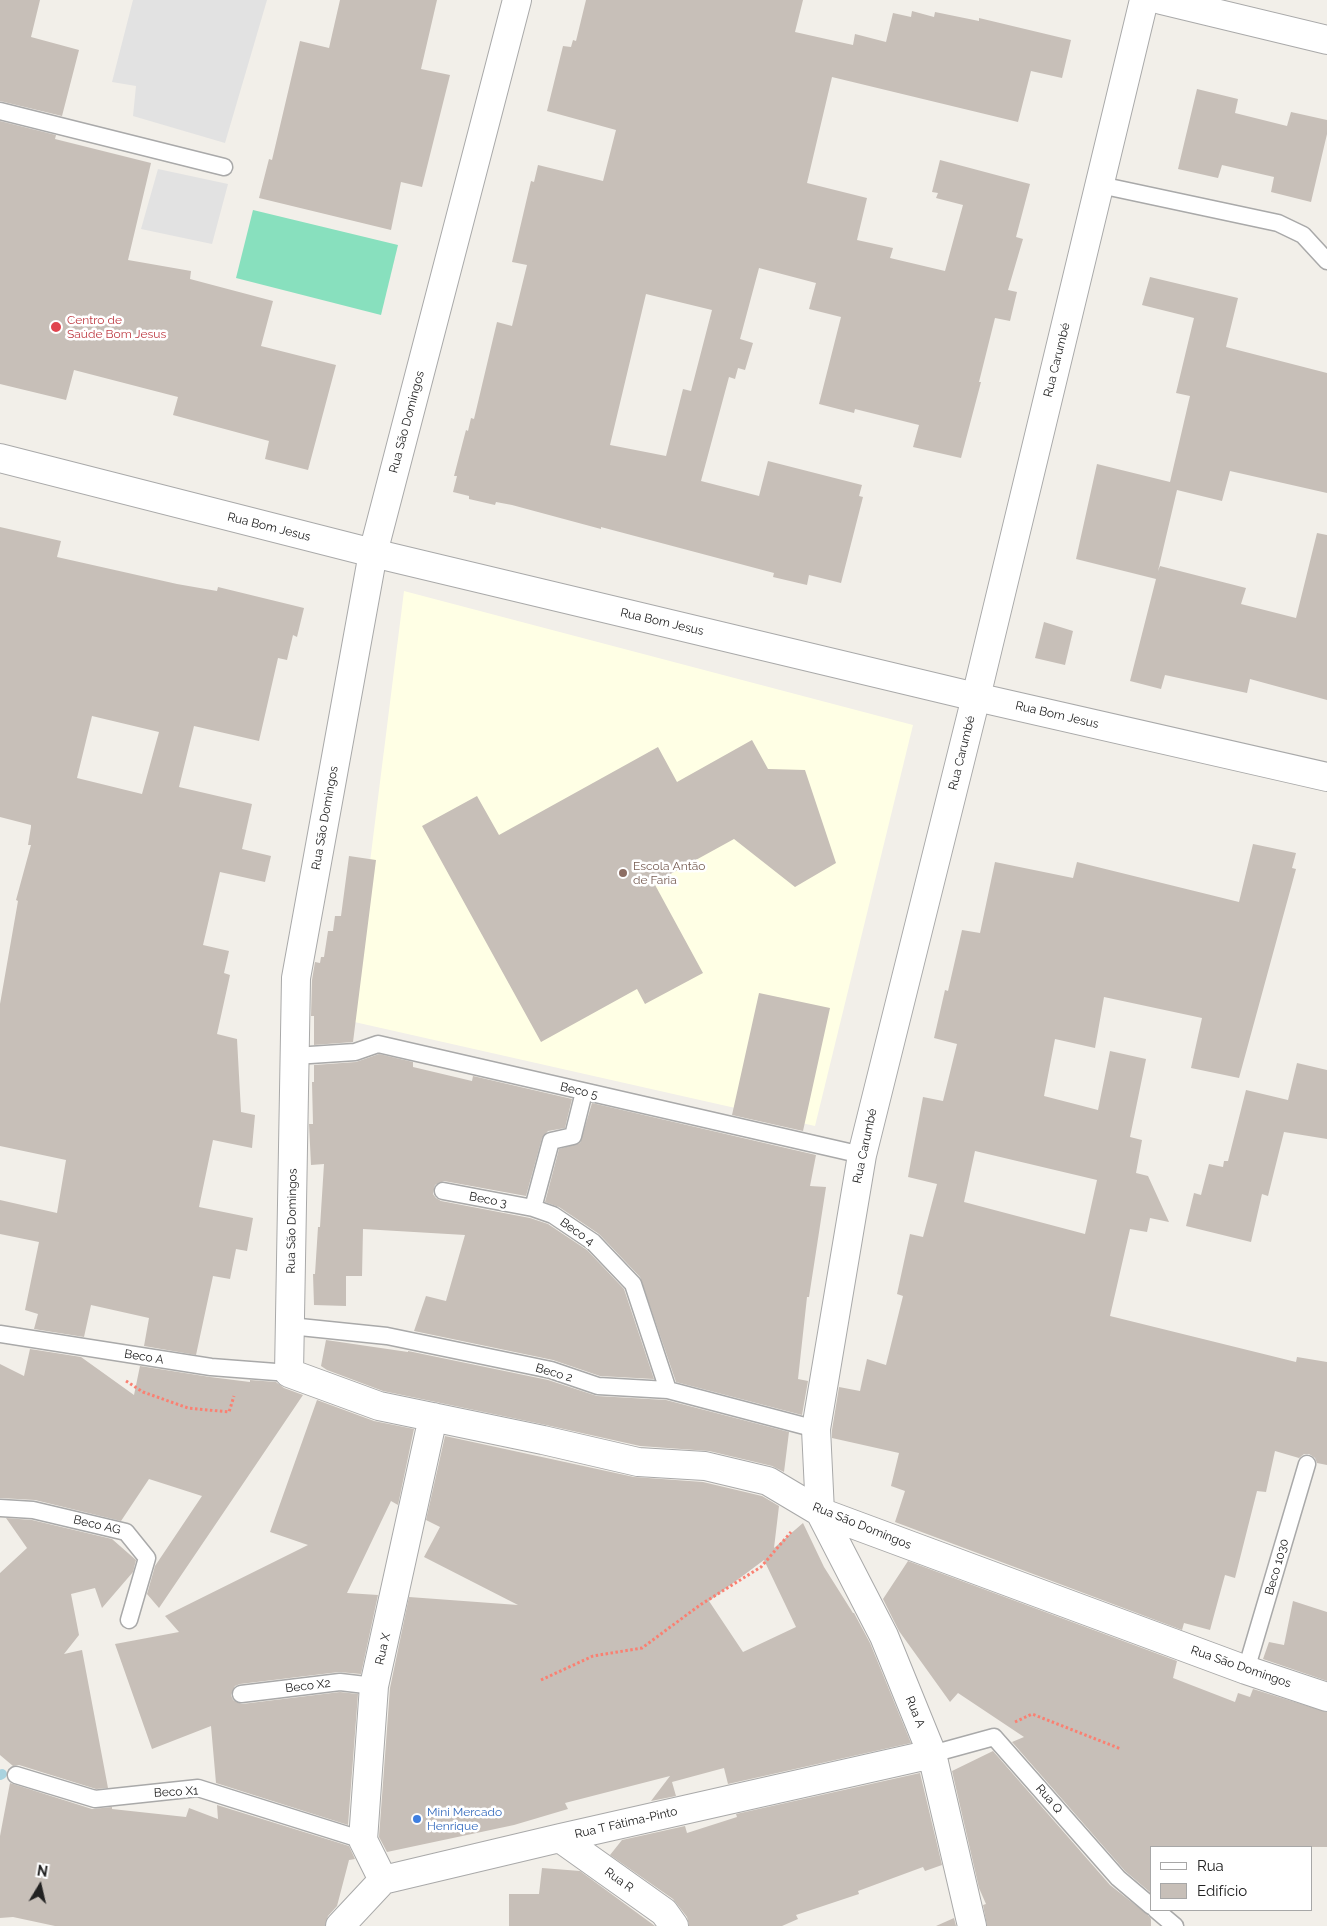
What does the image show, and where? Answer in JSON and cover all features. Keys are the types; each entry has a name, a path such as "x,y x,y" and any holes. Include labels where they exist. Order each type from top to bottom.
{"street":[{"name":"Rua São Domingos","path":"517,0 373,553 296,978 289,1373 379,1406 638,1462 705,1466 768,1481 820,1512 1246,1670 1327,1697"},
{"name":"Rua Carumbé","path":"820,1512 816,1429 862,1155 976,697 1144,0"},
{"path":"1161,0 1327,40"},
{"name":"Rua Bom Jesus","path":"0,458 373,553 976,697 1327,777"},
{"name":"Rua X","path":"363,1840 374,1686 433,1417"},
{"name":"Rua A","path":"820,1512 884,1636 932,1754 972,1926"},
{"name":"Rua T Fátima-Pinto","path":"383,1880 932,1754"},
{"name":"Rua R","path":"560,1838 664,1912 674,1926"},
{"path":"340,1926 383,1880 363,1840"}],"lane":[{"path":"0,111 224,167"},
{"path":"1100,185 1278,223 1303,235 1327,261"},
{"name":"Beco 5","path":"295,1056 354,1052 378,1044 862,1155"},
{"path":"533,1208 551,1141 573,1136 584,1092"},
{"name":"Beco 3","path":"443,1191 533,1208"},
{"name":"Beco 4","path":"533,1208 554,1216 593,1242 632,1284 668,1390"},
{"name":"Beco 2","path":"290,1326 388,1336 551,1370 598,1386 668,1390 816,1429"},
{"name":"Beco A","path":"0,1334 211,1367 289,1373"},
{"name":"Beco 1030","path":"1246,1670 1307,1464"},
{"name":"Beco AG","path":"0,1508 33,1510 126,1532 147,1558 129,1620"},
{"name":"Beco X2","path":"241,1694 340,1682 374,1686"},
{"path":"932,1754 994,1737"},
{"name":"Rua Q","path":"994,1737 1118,1878 1150,1905"},
{"name":"Beco X1","path":"16,1776 95,1799 198,1788 363,1840"},
{"path":"1157,1911 1174,1926"}],"path":[{"path":"541,1680 593,1656 642,1648 700,1605 760,1567 799,1523 820,1512"},
{"path":"994,1737 1020,1718 1032,1714 1121,1748"}],"shaded area":[{"path":"133,0 267,0 225,143 133,116 136,86 112,82"},
{"path":"158,169 228,184 212,244 141,229"},
{"name":"Escola Antão de Faria","path":"404,591 913,725 815,1126 350,1021"}],"green space":[{"path":"253,210 398,245 381,315 236,278"}],"building":[{"path":"0,0 40,0 31,37 79,50 62,116 0,101"},
{"path":"340,0 437,0 421,69 450,75 422,187 401,182 391,230 259,198 269,159 272,160 300,41 329,48"},
{"path":"586,0 803,0 795,32 853,45 855,34 886,42 893,13 911,17 912,11 934,17 935,12 979,21 979,18 1071,40 1062,78 1031,71 1018,122 832,77 807,183 867,198 857,240 893,248 890,258 945,271 963,205 936,198 938,193 932,192 940,160 1030,184 1016,237 1023,239 1008,290 1017,292 1010,321 995,318 961,458 913,447 919,425 855,409 854,413 819,404 841,317 809,309 816,283 759,268 740,339 753,343 745,370 738,368 735,379 729,377 701,481 759,496 768,461 862,485 859,496 863,497 841,583 809,575 807,585 773,577 774,573 601,527 601,529 512,505 496,502 495,505 469,499 469,496 453,492 457,476 454,476 466,430 468,431 471,418 474,419 497,322 512,326 527,265 512,262 531,181 534,182 538,165 603,181 616,130 547,111 563,46 571,47 573,40 576,41","holes":["646,294 712,310 691,391 683,389 666,456 610,445"]},
{"path":"1197,89 1238,99 1235,113 1287,126 1291,112 1327,120 1327,134 1311,202 1271,192 1274,177 1222,165 1218,178 1178,169"},
{"path":"0,121 56,135 55,139 151,163 128,260 191,271 190,279 273,301 261,346 336,365 308,470 265,459 269,441 173,415 178,397 74,370 66,400 0,384"},
{"path":"1150,277 1238,298 1226,347 1327,373 1327,493 1230,471 1222,501 1177,490 1158,571 1160,566 1246,588 1241,604 1296,618 1317,533 1327,535 1327,700 1250,679 1247,693 1165,675 1161,689 1130,681 1156,579 1076,559 1097,464 1170,482 1190,396 1176,393 1194,318 1142,305"},
{"path":"0,527 61,541 57,557 177,584 217,591 218,587 304,608 297,637 293,635 287,660 278,658 259,741 194,726 179,787 252,804 242,849 271,856 265,882 220,872 203,945 229,951 224,973 230,975 217,1034 237,1039 241,1112 255,1115 252,1148 213,1140 199,1207 253,1218 247,1251 236,1249 230,1279 213,1276 196,1355 144,1346 149,1318 91,1305 84,1337 34,1329 38,1314 25,1310 39,1242 0,1234 0,1200 57,1213 66,1160 0,1146 0,1004 18,901 16,900 31,845 28,845 31,825 0,817","holes":["92,716 159,732 142,794 77,778"]},
{"path":"1044,622 1073,631 1065,665 1035,658"},
{"path":"752,740 768,769 805,770 836,863 795,887 734,839 654,883 703,973 645,1004 637,989 541,1042 422,826 477,796 499,835 658,747 677,782"},
{"path":"1253,844 1296,853 1292,868 1296,869 1239,1078 1191,1068 1202,1018 1104,997 1095,1048 1055,1039 1044,1096 1098,1110 1110,1051 1146,1059 1130,1137 1142,1140 1136,1173 1148,1176 1169,1222 1150,1218 1147,1232 1130,1229 1110,1316 1296,1362 1297,1357 1327,1362 1327,1465 1317,1463 1315,1458 1309,1454 1304,1454 1299,1458 1275,1451 1266,1492 1257,1491 1235,1578 1225,1575 1210,1630 1184,1623 1182,1630 895,1522 905,1491 891,1486 899,1453 832,1438 832,1430 839,1387 860,1391 867,1359 886,1365 903,1296 897,1294 910,1234 923,1237 937,1184 908,1177 923,1097 943,1101 957,1044 934,1038 945,990 948,991 962,930 980,933 995,862 1073,878 1077,862 1239,902","holes":["975,1151 1097,1180 1085,1234 964,1202"]},
{"path":"349,856 376,860 353,1042 314,1045 314,1016 311,1016 312,980 315,962 320,963 321,957 324,957 328,931 333,931 335,916 341,916"},
{"path":"759,993 830,1008 803,1131 732,1115"},
{"path":"379,1054 413,1062 413,1067 472,1081 473,1076 572,1099 565,1128 548,1131 542,1138 526,1196 444,1181 435,1185 433,1194 441,1201 530,1218 548,1224 587,1250 624,1289 654,1379 600,1376 553,1360 414,1331 426,1296 446,1301 465,1235 363,1229 362,1276 346,1276 346,1306 314,1305 313,1274 315,1274 318,1227 320,1227 324,1164 311,1165 309,1124 313,1124 312,1082 314,1082 314,1065 356,1062"},
{"path":"1297,1063 1327,1070 1327,1139 1284,1132 1268,1196 1262,1194 1251,1242 1186,1226 1194,1193 1201,1195 1209,1164 1223,1167 1224,1161 1228,1161 1246,1090 1288,1100"},
{"path":"592,1103 816,1155 810,1186 826,1187 809,1297 807,1297 798,1379 808,1381 802,1415 676,1382 640,1277 599,1234 559,1207 545,1202 559,1149 580,1143"},
{"path":"326,1340 408,1351 548,1380 597,1396 666,1400 789,1432 784,1472 772,1466 709,1451 640,1446 383,1391 321,1366"},
{"path":"30,1349 81,1357 134,1395 140,1366 250,1382 250,1380 276,1382 284,1388 303,1395 159,1608 147,1594 155,1566 202,1496 149,1479 121,1521 35,1500 0,1498 0,1364 24,1376"},
{"path":"317,1400 374,1421 414,1429 398,1505 391,1501 347,1593 378,1595 361,1674 339,1672 240,1684 235,1686 231,1695 233,1700 242,1704 340,1692 358,1694 348,1825 216,1783 211,1726 152,1749 115,1644 179,1632 165,1616 308,1545 270,1532"},
{"path":"445,1436 634,1477 703,1482 762,1496 779,1506 774,1548 803,1523 824,1567 854,1613 870,1643 911,1743 728,1784 724,1768 672,1782 676,1796 651,1801 670,1776 565,1803 568,1809 514,1825 387,1852 379,1837 390,1688 409,1597 518,1605 424,1557 440,1527 426,1520","holes":["764,1560 796,1627 743,1652 709,1601"]},
{"path":"6,1518 32,1520 112,1539 136,1560 133,1572 102,1608 95,1588 71,1594 79,1635 64,1654 82,1650 108,1788 96,1789 19,1765 13,1766 0,1755 0,1573 27,1548"},
{"path":"908,1561 1177,1661 1173,1678 1235,1702 1238,1693 1250,1697 1253,1689 1327,1712 1327,1847 1150,1846 1150,1892 1125,1871 1012,1742 1024,1737 958,1693 950,1702 899,1631 883,1599"},
{"path":"1293,1601 1327,1612 1327,1681 1263,1659 1269,1642 1284,1645"},
{"path":"993,1751 1110,1885 1148,1915 1151,1919 1151,1926 987,1926 983,1905 986,1904 979,1888 952,1771"},
{"path":"920,1773 942,1865 925,1871 923,1867 858,1891 859,1894 796,1915 798,1919 782,1926 689,1926 687,1917 673,1899 610,1855 622,1840 685,1826 687,1833 737,1817 736,1814"},
{"path":"10,1783 92,1809 112,1807 112,1809 186,1817 189,1808 218,1819 217,1805 349,1846 355,1859 349,1860 337,1906 328,1916 325,1926 55,1926 13,1917 0,1918 0,1836"},
{"path":"542,1868 580,1871 655,1926 509,1926 509,1894 539,1894"},
{"path":"954,1918 956,1926 936,1926"}],"place":[{"name":"Centro de Saúde Bom Jesus","path":"56,327"},
{"name":"Escola Antão de Faria","path":"623,873"},
{"name":"Mini Mercado Henrique","path":"417,1819"}]}
